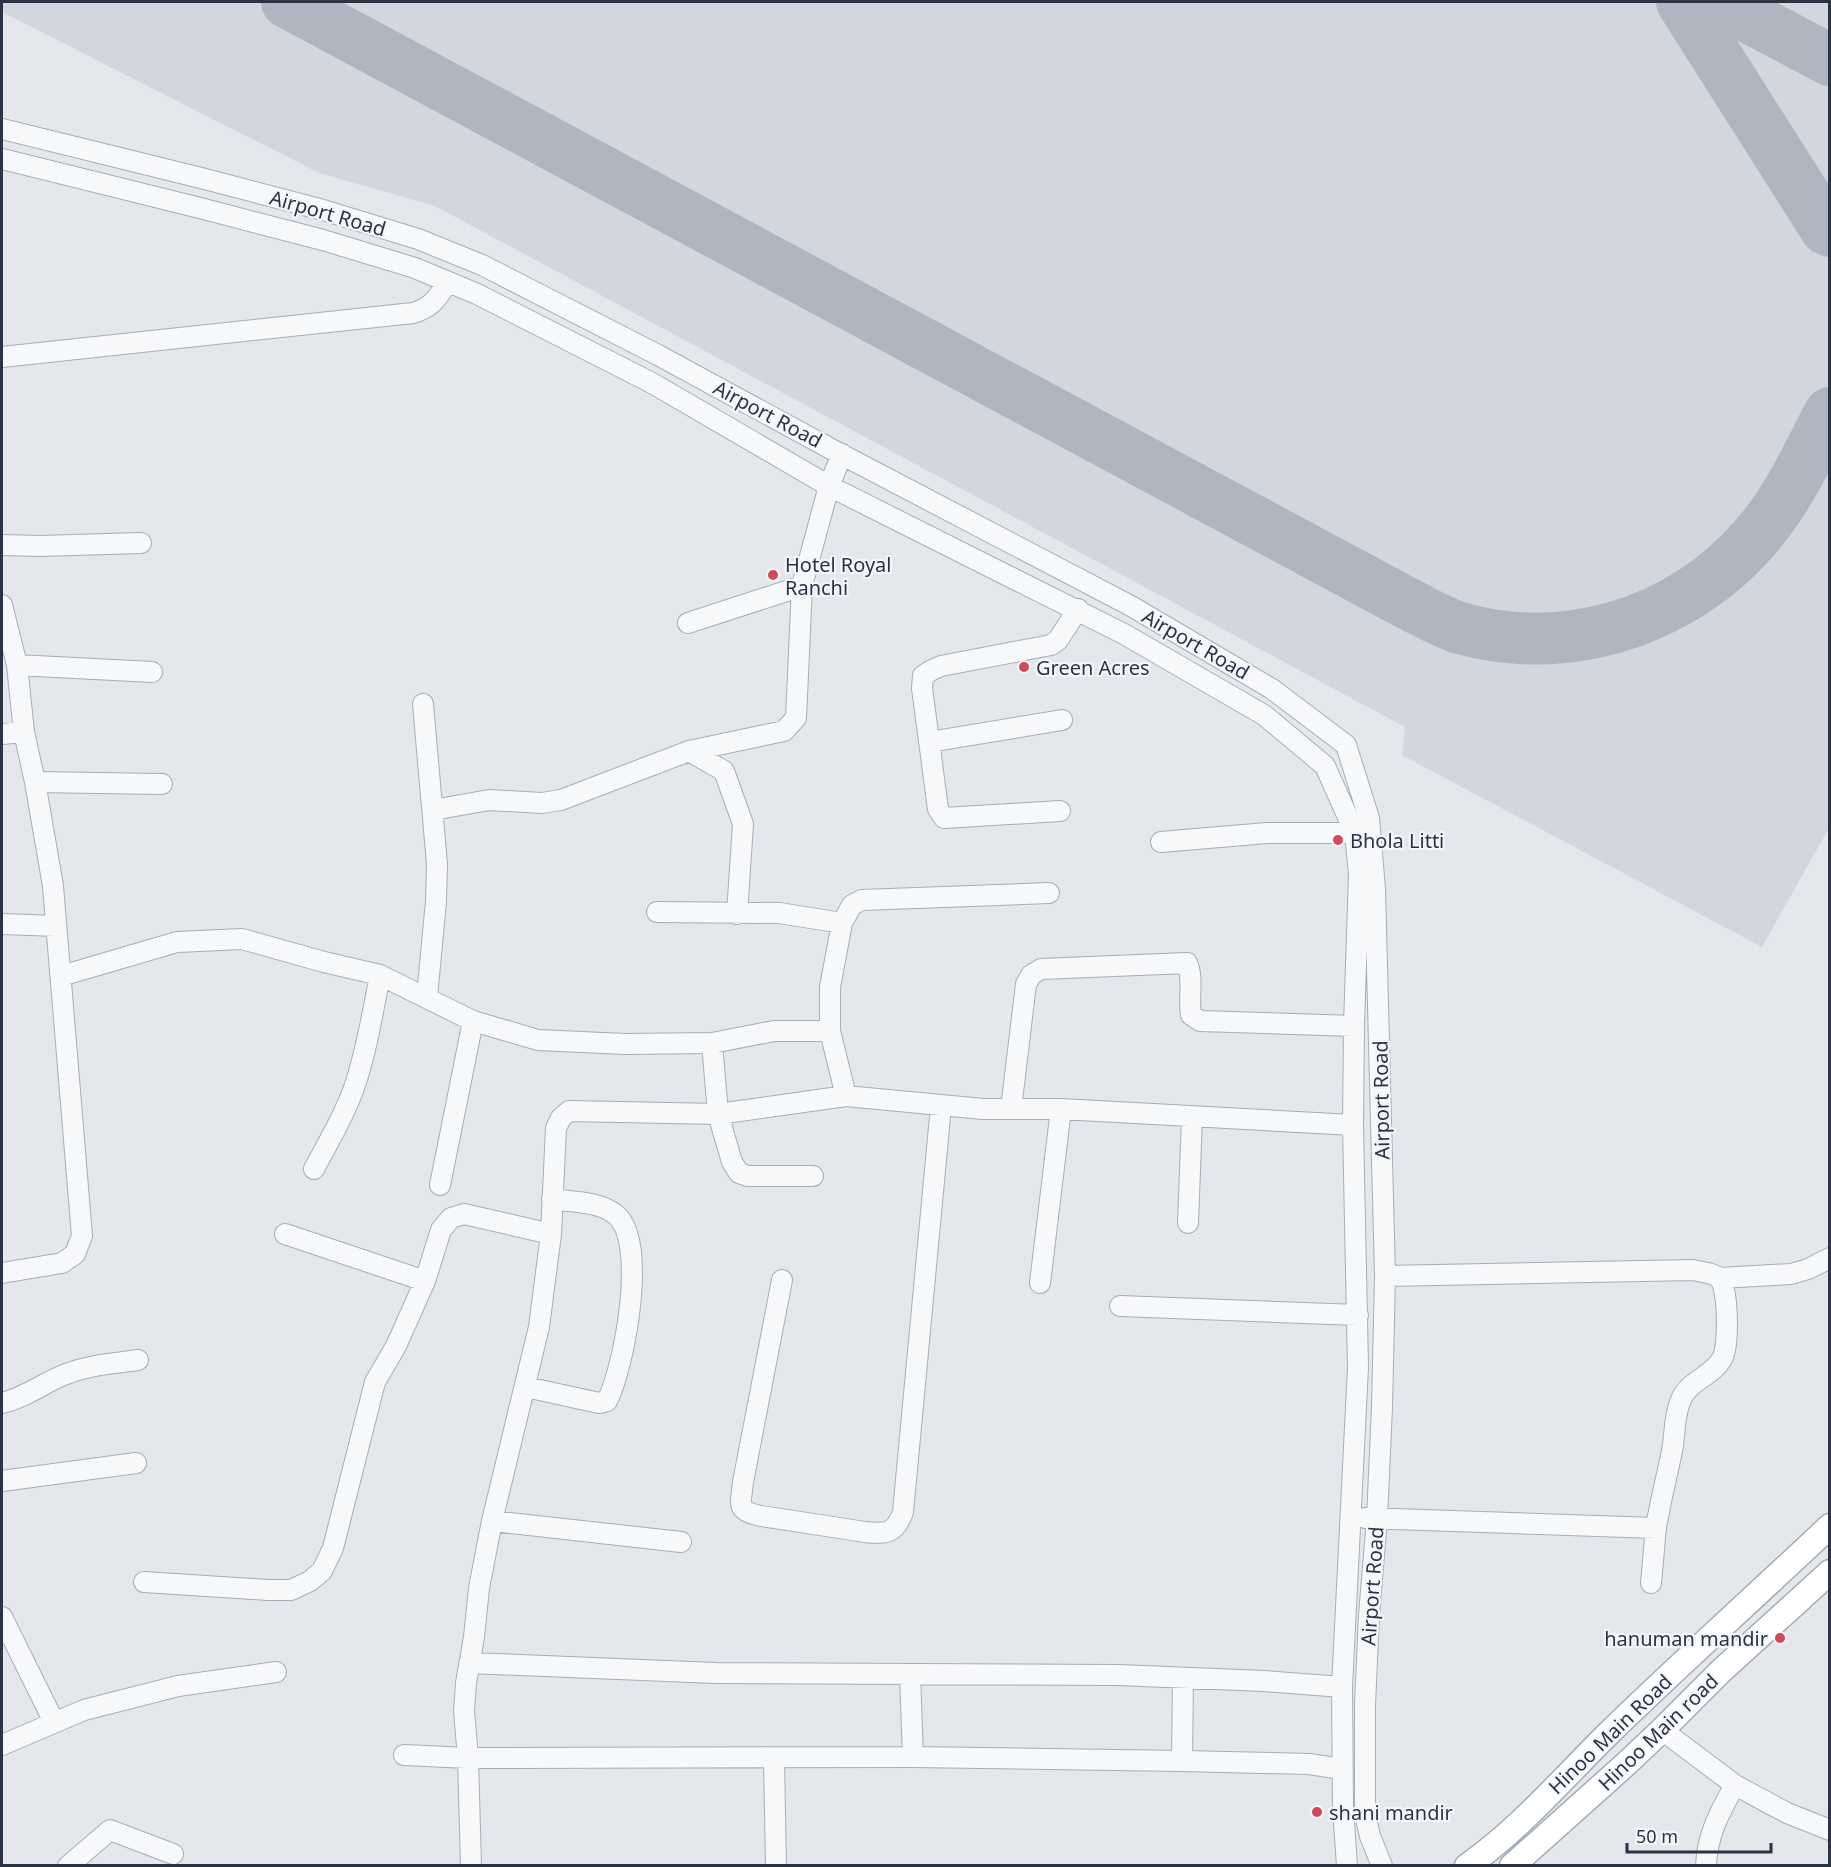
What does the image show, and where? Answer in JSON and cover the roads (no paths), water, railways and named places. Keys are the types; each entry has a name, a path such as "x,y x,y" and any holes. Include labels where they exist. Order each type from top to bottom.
{"main road":[{"name":"Hinoo Main Road","path":"1467,1866 1506,1834 1695,1651 1830,1526"},
{"name":"Hinoo Main road","path":"1512,1866 1662,1730 1721,1671 1830,1572"}],"street":[{"name":"Airport Road","path":"2,129 212,180 323,210 418,239 493,270 1131,606 1272,689 1346,745 1369,818 1375,889 1385,1276 1377,1519 1369,1616 1366,1694 1365,1801 1370,1836 1382,1866"},
{"name":"Airport Road","path":"2,159 322,240 415,268 477,294 652,383 829,486 1124,634 1264,715 1325,766 1355,833 1359,874 1353,1125 1358,1367 1342,1688 1342,1808 1347,1866"},
{"path":"2,357 412,312 432,304 448,282"},
{"path":"433,810 489,800 542,802 561,800 689,751 784,731 795,718 802,586 829,486 842,454"},
{"path":"2,545 141,543"},
{"path":"688,623 802,586"},
{"path":"2,605 17,665 24,732 35,782 52,886 82,1236 75,1254 62,1263 2,1273"},
{"path":"1060,811 944,818 938,808 922,688 923,676 941,666 1051,645 1058,640 1078,609"},
{"path":"17,665 152,672"},
{"path":"423,704 436,849 436,901 427,997"},
{"path":"929,742 1062,720"},
{"path":"2,734 24,732"},
{"path":"689,751 724,771 743,824 737,914"},
{"path":"35,782 162,784"},
{"path":"1161,842 1267,833 1355,833"},
{"path":"846,1096 830,1031 830,987 842,923 852,905 862,900 1048,893"},
{"path":"657,912 779,913 842,923"},
{"path":"2,924 56,926"},
{"path":"61,976 177,942 242,939 380,975 473,1021 538,1040 625,1044 712,1043 774,1031 830,1031"},
{"path":"1011,1109 1026,984 1031,975 1041,969 1187,963 1190,969 1191,1016 1200,1021 1354,1026"},
{"path":"314,1169 339,1123 355,1084 364,1055 380,975"},
{"path":"440,1185 473,1021"},
{"path":"712,1043 718,1114 732,1162 739,1173 748,1176 813,1176"},
{"path":"471,1866 468,1758 464,1711 479,1588 492,1521 539,1327 551,1234 556,1128 561,1118 569,1111 718,1114 846,1096 941,1106 1061,1109 1353,1125"},
{"path":"782,1280 743,1482 742,1507 748,1514 865,1532 890,1532 895,1528 903,1512 941,1106"},
{"path":"1040,1283 1061,1109"},
{"path":"1188,1223 1191,1117"},
{"path":"526,1386 599,1403 607,1401 626,1336 632,1298 630,1250 625,1228 614,1213 595,1205 552,1199"},
{"path":"144,1582 291,1590 310,1581 321,1571 333,1548 375,1382 396,1346 424,1281 441,1230 451,1218 464,1214 551,1234"},
{"path":"285,1234 424,1281"},
{"path":"1385,1276 1693,1270 1719,1278 1791,1274 1808,1269 1830,1258"},
{"path":"1651,1583 1656,1528 1673,1447 1674,1426 1679,1404 1684,1392 1722,1360 1726,1348 1726,1297 1719,1278"},
{"path":"1120,1306 1358,1315"},
{"path":"2,1404 28,1395 69,1373 91,1367 138,1360"},
{"path":"2,1481 136,1463"},
{"path":"1351,1517 1656,1528"},
{"path":"492,1521 681,1542"},
{"path":"2,1617 54,1722"},
{"path":"470,1663 715,1672 1118,1675 1264,1681 1342,1688"},
{"path":"2,1745 84,1710 178,1686 276,1672"},
{"path":"910,1674 913,1757"},
{"path":"1182,1761 1183,1678"},
{"path":"1662,1730 1735,1785 1787,1813 1830,1830"},
{"path":"404,1755 468,1758 913,1757 1182,1761 1309,1764 1342,1769"},
{"path":"774,1758 776,1866"},
{"path":"1706,1866 1711,1832 1735,1785"},
{"path":"68,1866 110,1830 173,1854"}],"place":[{"name":"Hotel Royal Ranchi","path":"773,575"},
{"name":"Green Acres","path":"1024,667"},
{"name":"Bhola Litti","path":"1338,840"},
{"name":"hanuman mandir","path":"1780,1638"},
{"name":"shani mandir","path":"1317,1812"}]}
